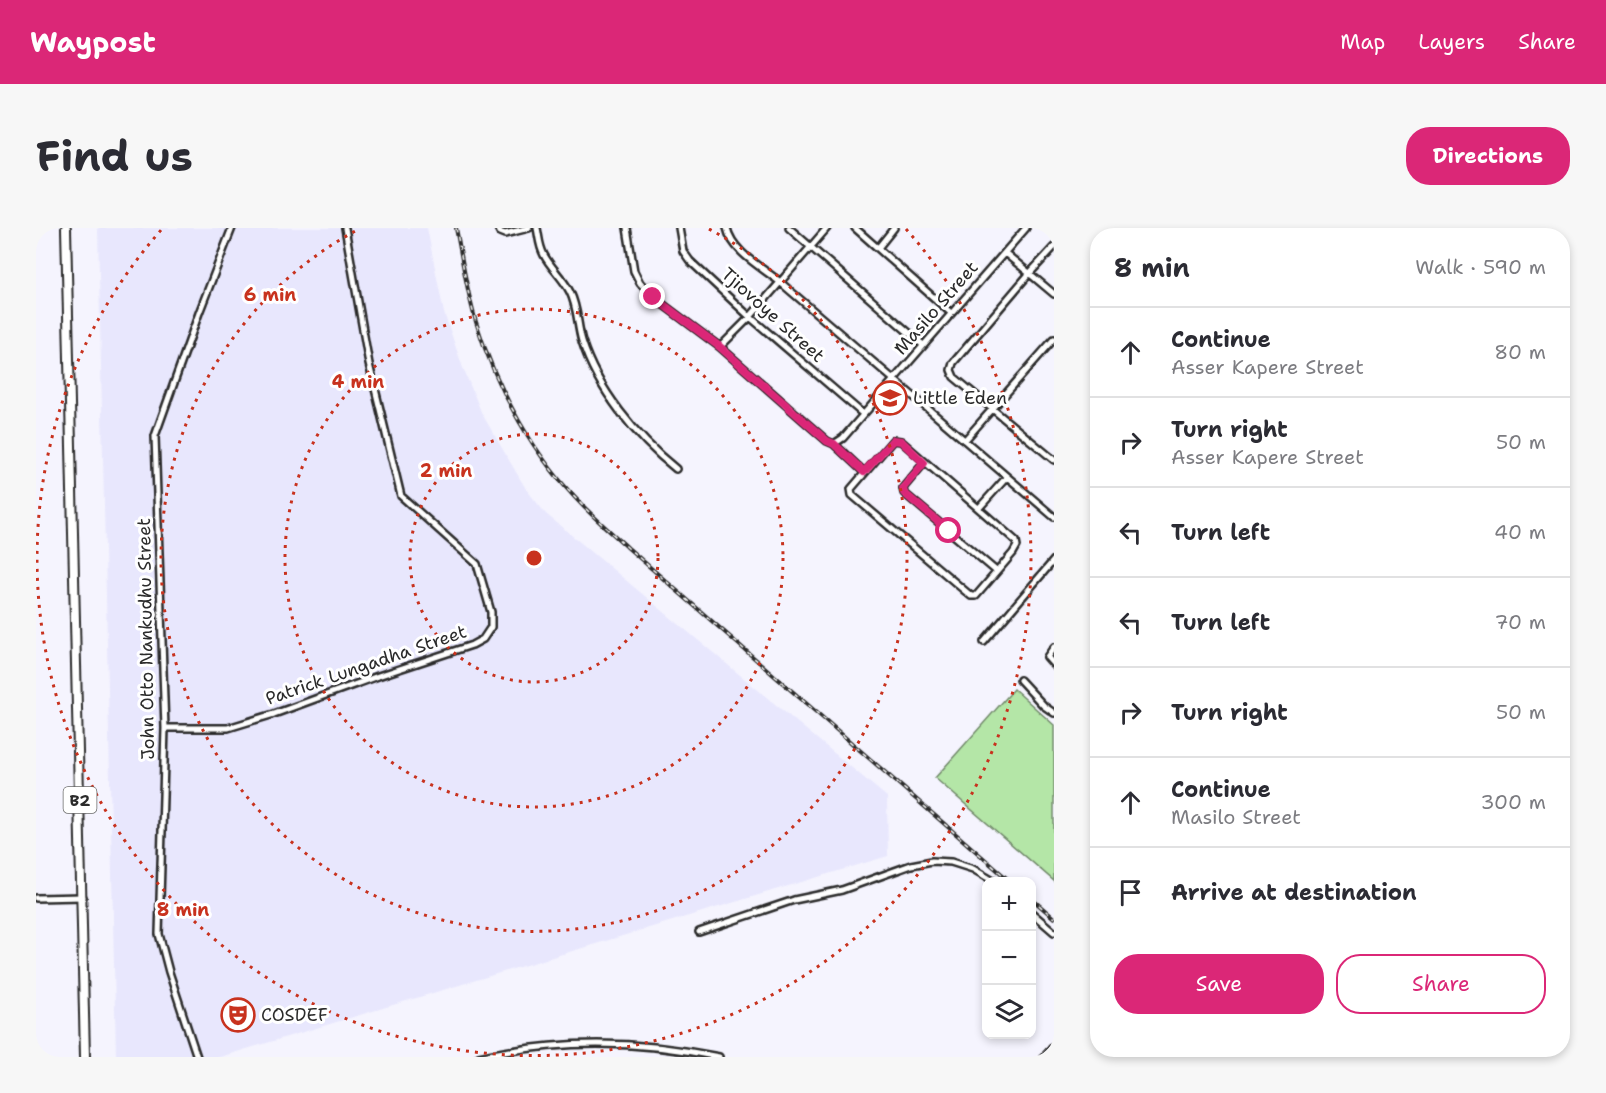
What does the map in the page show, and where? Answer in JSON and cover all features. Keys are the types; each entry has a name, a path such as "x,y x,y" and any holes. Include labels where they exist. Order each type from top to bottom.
{"highway":[{"name":"B2","path":"66,228 85,1057"}],"street":[{"name":"John Otto Nankudhu Street","path":"197,1057 169,972 159,933 165,728 155,436 198,313 232,228"},
{"name":"Patrick Lungadha Street","path":"165,728 228,728 256,720 472,645 483,639 491,627 491,612 477,564 401,496 369,364 345,228"},
{"path":"498,228 505,234 529,228"},
{"path":"537,228 543,254 570,291 576,307 582,339 607,391 624,416 676,469"},
{"path":"627,228 634,271 640,283 653,297 720,347 864,472"},
{"name":"Tjiovoye Street","path":"679,228 685,256 750,317 863,414"},
{"path":"727,228 732,241 739,248 1054,518"},
{"path":"789,228 923,345"},
{"path":"720,347 750,317 827,228"},
{"path":"855,228 951,313"},
{"path":"878,248 894,228"},
{"name":"Masilo Street","path":"834,444 843,438 1026,228"},
{"path":"1054,247 953,363 951,370 954,376 1054,460"},
{"path":"1005,253 1054,294"},
{"path":"965,440 1054,339"},
{"path":"893,440 897,440 924,463 1016,541 1017,546 1013,553 978,594 971,596 852,495 851,489 893,440"},
{"path":"924,463 903,488 904,493 996,571"},
{"path":"979,508 1006,478"},
{"path":"984,642 1054,560"},
{"path":"1054,648 1047,657 1054,665"},
{"path":"1020,680 1044,706 1054,713"},
{"path":"699,932 794,900 842,890 911,865 932,861 951,862 973,869 987,877"},
{"path":"36,898 83,897"},
{"path":"1036,916 1054,932"},
{"path":"479,1057 584,1042 661,1046 719,1057"},
{"path":"1044,1057 1054,1046"}],"shaded area":[{"path":"98,228 427,228 444,313 463,368 482,414 526,489 546,514 887,797 888,856 220,1057 116,1057"}],"green space":[{"path":"1014,689 1054,725 1054,881 935,778"}],"railway":[{"path":"456,228 473,311 495,373 519,421 549,467 589,512 628,548 1005,877"},
{"path":"1036,902 1054,918"}],"place":[{"name":"Little Eden","path":"890,398"},
{"name":"COSDEF","path":"238,1015"}],"route":[{"path":"653,297 720,347 864,472 893,440 901,441 924,463 903,488 904,493 949,531"}]}
